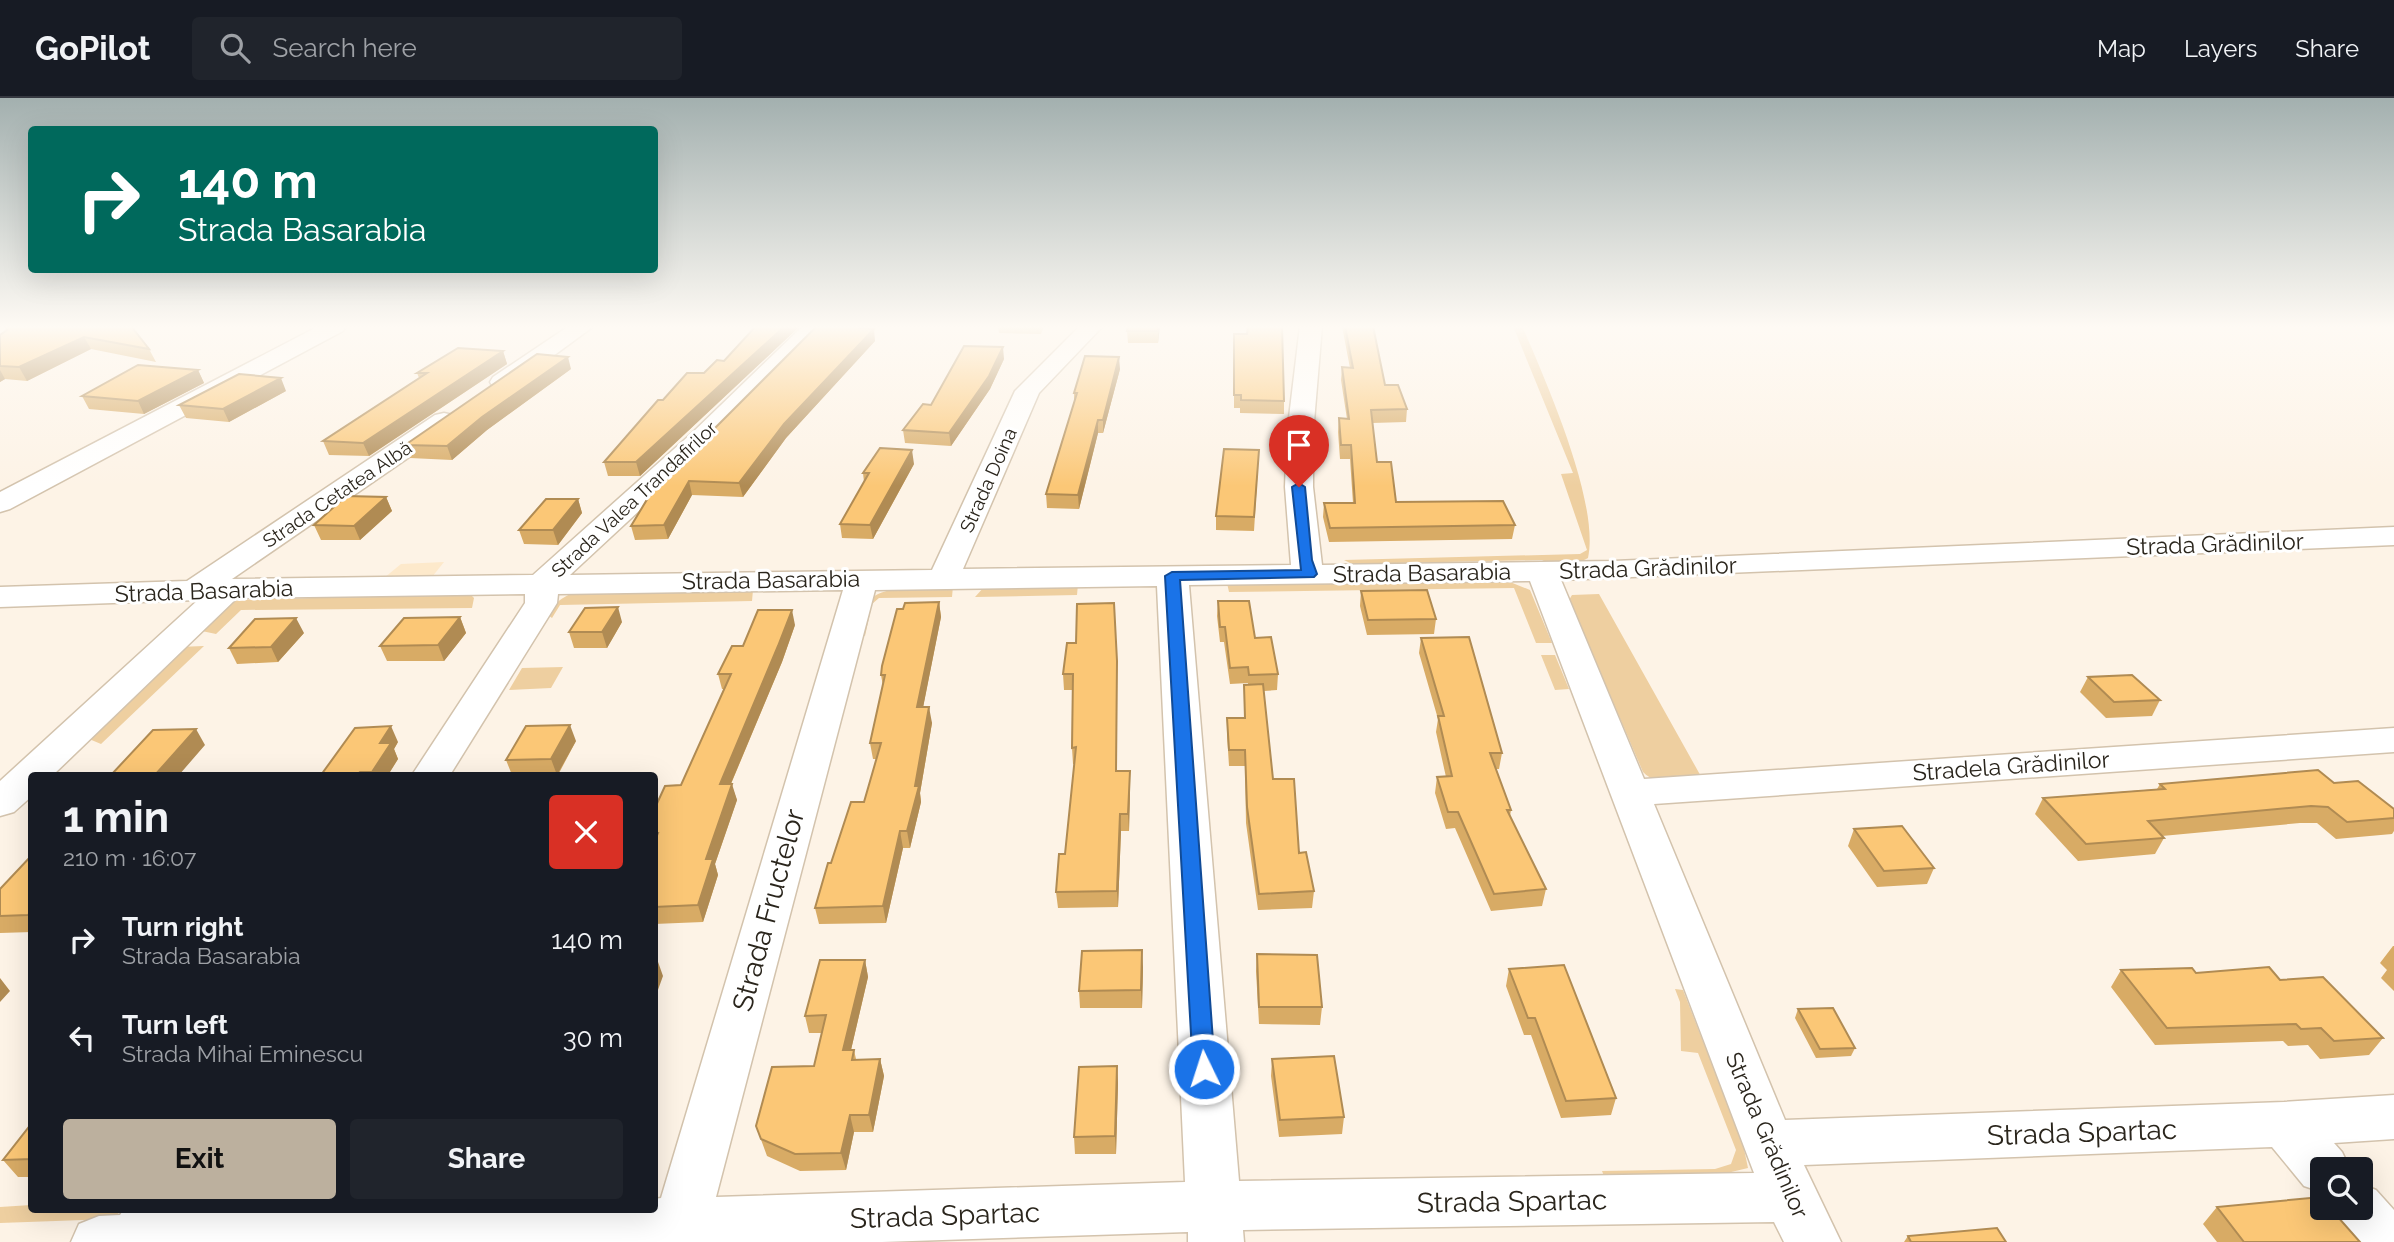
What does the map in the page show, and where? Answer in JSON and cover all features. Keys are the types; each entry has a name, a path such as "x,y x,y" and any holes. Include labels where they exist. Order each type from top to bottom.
{"street":[{"path":"0,503 234,379"},
{"name":"Strada Cetatea Albă","path":"31,772 211,590 505,379"},
{"name":"Strada Valea Trandafirilor","path":"542,584 701,439 762,379"},
{"name":"Strada Doina","path":"944,578 1027,391 1036,379"},
{"path":"1306,379 1300,434 1299,487 1305,560 1309,574"},
{"name":"Strada Grădinilor","path":"1801,1219 1628,793 1542,571 2394,536"},
{"name":"Strada Basarabia","path":"8,602 211,590 1542,571"},
{"path":"1172,576 1214,1224"},
{"name":"Strada Fructelor","path":"679,1233 829,688 862,579"},
{"path":"433,772 541,603 542,584"},
{"name":"Stradela Grădinilor","path":"1628,793 2394,740"},
{"name":"Strada Cetatea Albă","path":"0,803 28,775"},
{"name":"Strada Spartac","path":"1769,1143 2284,1124 2394,1116"},
{"path":"2284,1124 2313,1157"},
{"path":"134,1242 152,1213"},
{"name":"Strada Spartac","path":"99,1242 1214,1224 1801,1219"},
{"path":"2368,1220 2387,1242"}],"shaded area":[{"path":"1535,379 1545,379 1578,474 1590,534 1588,558 1578,563 1559,565 1542,560 1352,564 1344,560 1580,554 1587,550 1561,474 1573,473"},
{"path":"444,562 432,577 384,578 401,564"},
{"path":"1471,580 1473,583 1510,582 1530,590 1552,643 1536,643 1514,588 1229,592 1227,583"},
{"path":"1078,584 1077,595 975,597 984,587"},
{"path":"953,586 952,597 879,598 872,604 865,636 858,632 868,603 877,595 909,587"},
{"path":"753,590 752,601 560,605 552,618 548,615 558,601 574,592"},
{"path":"470,594 474,598 472,608 241,610 216,634 197,630 234,600"},
{"path":"1599,594 1703,780 1663,781 1643,772 1569,600 1572,595"},
{"path":"204,646 101,744 82,736 178,647"},
{"path":"1541,655 1555,655 1569,689 1555,690"},
{"path":"563,667 551,688 509,690 522,668"},
{"path":"1675,989 1683,990 1743,1144 1748,1168 1727,1173 1728,1179 1606,1181 1602,1171 1715,1169 1731,1164 1736,1150 1698,1053 1681,1051 1680,1002"},
{"path":"28,1205 28,1213 119,1213 111,1219 0,1223 0,1207"}],"building":[{"path":"112,379 180,379 138,401 82,396"},
{"path":"229,379 278,379 223,409 179,405"},
{"path":"417,379 460,379 363,443 323,441"},
{"path":"500,379 536,379 482,417 447,446 405,445"},
{"path":"681,379 727,379 636,462 604,462 658,400 663,400"},
{"path":"764,379 826,379 784,424 739,483 689,481 664,525 631,526 660,478"},
{"path":"945,379 987,379 949,433 903,430 923,404 931,405"},
{"path":"1078,379 1113,379 1103,420 1098,420 1078,495 1046,494 1077,393 1074,393"},
{"path":"1234,379 1283,379 1284,401 1241,400 1241,395 1234,395"},
{"path":"1344,379 1384,379 1385,385 1398,385 1407,409 1371,410 1377,462 1391,462 1396,502 1503,501 1515,525 1330,528 1324,503 1355,503 1351,445 1341,445 1339,418 1349,419"},
{"path":"880,448 912,450 870,525 840,524 869,473 863,473"},
{"path":"1224,449 1259,450 1254,517 1216,516"},
{"path":"346,496 386,497 354,526 314,525"},
{"path":"546,499 578,499 553,530 519,530"},
{"path":"1427,590 1436,619 1368,620 1361,591"},
{"path":"1218,601 1249,601 1255,638 1271,637 1278,674 1249,675 1248,667 1230,668 1225,627 1220,627"},
{"path":"939,602 917,707 929,707 915,786 919,786 907,831 900,831 883,906 815,908 828,863 831,863 851,802 864,802 881,743 870,743 885,675 881,675 882,666 897,609 903,609 905,603"},
{"path":"1114,603 1117,661 1116,771 1130,771 1128,814 1120,814 1117,891 1056,892 1059,854 1065,854 1076,747 1072,748 1073,674 1063,674 1067,643 1076,643 1077,604"},
{"path":"618,607 602,632 569,632 585,608"},
{"path":"758,610 792,610 720,784 732,784 706,859 713,859 698,905 658,907 658,801 665,786 681,785 731,674 718,674 732,646 743,646"},
{"path":"460,617 438,645 380,646 404,618"},
{"path":"296,618 271,647 229,648 255,619"},
{"path":"1469,637 1502,753 1490,753 1511,810 1507,810 1546,889 1494,894 1458,812 1448,812 1437,777 1452,776 1438,716 1444,716 1421,638"},
{"path":"2132,675 2160,700 2114,702 2088,677"},
{"path":"1263,684 1273,779 1294,779 1299,853 1306,852 1314,891 1259,894 1247,807 1245,750 1229,750 1227,718 1245,718 1244,685"},
{"path":"570,725 551,759 506,760 526,726"},
{"path":"391,726 380,743 391,743 372,772 323,772 355,728"},
{"path":"196,729 158,772 114,772 153,730"},
{"path":"2318,770 2334,783 2358,781 2394,809 2394,818 2347,822 2328,807 2311,806 2148,821 2164,838 2086,844 2043,798 2165,789 2160,784"},
{"path":"1902,826 1934,868 1884,871 1854,829"},
{"path":"28,859 28,915 0,916 0,889"},
{"path":"1142,950 1141,990 1079,991 1082,951"},
{"path":"1257,954 1317,955 1322,1007 1259,1007"},
{"path":"820,960 865,960 843,1050 854,1050 852,1060 880,1059 869,1115 850,1115 841,1153 795,1154 761,1139 756,1126 772,1067 814,1066 826,1015 805,1016"},
{"path":"1564,965 1616,1098 1566,1101 1535,1018 1528,1018 1509,969"},
{"path":"2269,967 2280,980 2323,977 2383,1038 2334,1041 2321,1028 2301,1029 2296,1024 2167,1028 2121,970 2192,968 2196,973"},
{"path":"1833,1008 1855,1048 1820,1049 1798,1009"},
{"path":"1334,1056 1344,1117 1280,1120 1272,1059"},
{"path":"1117,1066 1115,1136 1074,1137 1079,1067"},
{"path":"28,1128 28,1159 3,1160"},
{"path":"2310,1198 2310,1220 2341,1220 2360,1242 2244,1242 2217,1207"},
{"path":"1997,1228 2006,1242 1911,1242 1908,1236"}],"route":[{"path":"1204,1069 1172,576 1309,574 1305,560 1299,487"}]}
